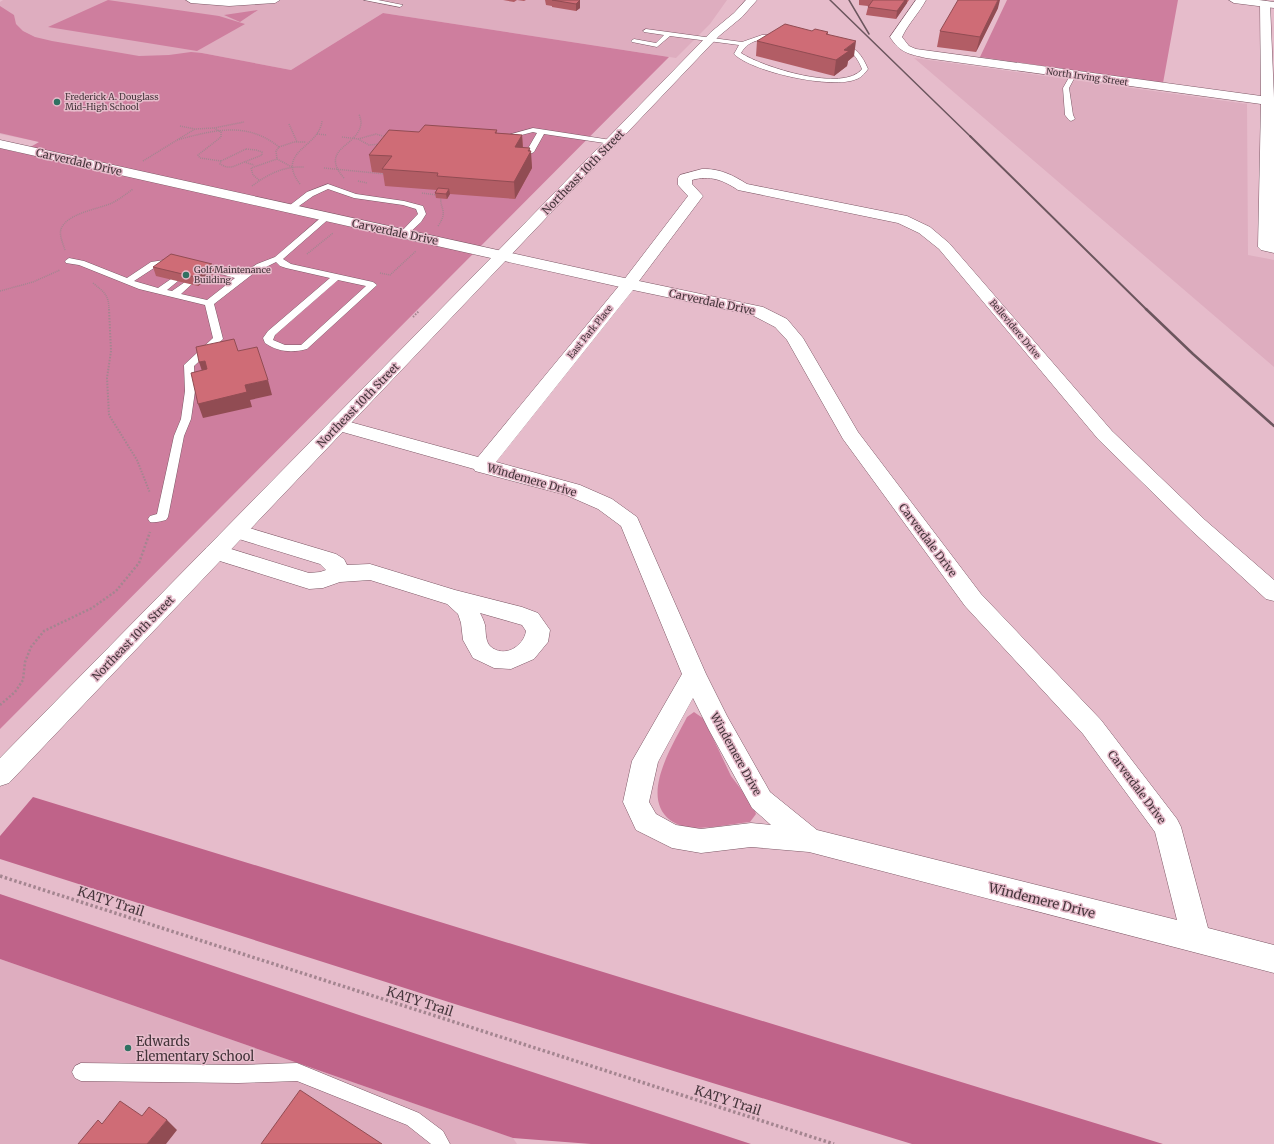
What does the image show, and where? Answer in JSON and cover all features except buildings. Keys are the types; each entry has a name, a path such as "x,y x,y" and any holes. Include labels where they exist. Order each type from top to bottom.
{"street":[{"path":"191,0 229,3 275,0"},
{"name":"Northeast 10th Street","path":"0,775 503,256 712,37 738,15 752,0"},
{"name":"North Irving Street","path":"921,0 913,14 900,29 896,37 901,47 911,51 926,55 1270,102"},
{"path":"1235,0 1270,4 1270,248"},
{"name":"Northeast 10th Street","path":"712,37 724,13"},
{"name":"Carverdale Drive","path":"0,144 289,209 757,311 781,323 794,338 850,435 973,600 1092,728 1167,827 1196,939"},
{"name":"Bellevidere Drive","path":"703,186 714,172 726,176 743,187 890,216 921,227 944,246 1105,435 1198,525 1274,593"},
{"name":"East Park Place","path":"482,466 629,284 703,186"},
{"name":"Windemere Drive","path":"339,425 482,466 573,490 605,504 630,522 694,674 718,723 761,800 809,840"},
{"path":"236,530 328,559 336,565 337,574"},
{"path":"215,552 309,581 323,580 337,574 370,572 455,598"},
{"name":"Windemere Drive","path":"694,674 645,761 636,802 646,822 672,836 701,841 751,835 809,840 1274,959"}],"lane":[{"path":"367,0 400,5"},
{"path":"646,31 712,37 743,44 762,37 786,36"},
{"path":"634,41 657,44 669,34"},
{"path":"743,44 737,54 744,59 774,70 804,77 830,80 848,80 861,76 865,70 859,54 849,47 834,43"},
{"path":"1071,119 1066,88 1073,75"},
{"path":"492,140 533,130 611,142"},
{"path":"530,152 541,132"},
{"path":"289,209 310,194 328,186 354,196 410,204 420,208 422,214 418,220 403,234"},
{"path":"209,303 243,276 270,261 278,259 327,217"},
{"path":"278,259 283,264 289,266 372,285 304,347 290,349 272,344 268,341 271,334 336,277"},
{"path":"128,281 154,264 173,260 243,276"},
{"path":"69,262 81,263 128,281 160,291 209,303"},
{"path":"160,291 174,281"},
{"path":"173,294 188,284"},
{"path":"154,519 162,517 179,436 186,419 190,391 189,365 218,339 209,303"},
{"path":"81,1072 230,1074 297,1072 413,1119 437,1137 441,1144"}],"path":[{"path":"348,180 336,169 334,160 337,153 353,138 361,126 359,114"},
{"path":"302,186 297,181 293,173 292,166 298,150 317,134 321,129 322,121"},
{"path":"180,126 195,129 214,128 244,122"},
{"path":"289,124 297,142"},
{"path":"214,128 222,135 215,144 200,151 198,155 200,158 221,161 241,150 252,148 262,152 262,155 243,162 237,166 223,166 220,164 221,161"},
{"path":"140,163 195,129"},
{"path":"177,140 218,130 240,130 265,135 279,147"},
{"path":"317,134 327,136"},
{"path":"358,139 376,134 390,138"},
{"path":"342,137 358,139 369,145 386,144"},
{"path":"277,158 276,151 279,147 297,142 307,142"},
{"path":"259,180 256,179 250,170 255,165 277,158 292,166 304,167"},
{"path":"243,162 255,165"},
{"path":"250,187 269,174 292,166"},
{"path":"324,168 385,174"},
{"path":"358,181 370,184"},
{"path":"0,705 15,692 23,680 25,662 31,647 44,631 92,608 116,591 139,563 154,519 156,507 141,469 109,415 107,378 111,351 109,299 104,292 69,262 60,234 61,228 65,223 84,212 107,205 135,188"},
{"path":"421,193 442,196 440,202 445,209 444,215 440,224 435,228"},
{"path":"312,258 305,256 333,233"},
{"path":"374,272 390,275 420,247"},
{"path":"0,291 33,282 54,273"},
{"path":"413,317 419,311"},
{"name":"KATY Trail","path":"0,876 834,1144"}],"shaded area":[{"name":"Frederick A. Douglass Mid-High School","path":"3,0 727,0 710,24 676,58 383,13 291,70 202,53 40,142 0,134 0,2"},
{"path":"108,0 219,16 245,24 197,51 48,27"},
{"path":"1007,0 1178,0 1163,83 980,57"},
{"path":"0,6 14,15 16,24 23,31 35,37 52,41 139,56 169,55 191,52 202,53 291,70 383,13 669,57 0,729 0,148 20,153 39,142 0,133"},
{"path":"258,10 240,22 224,15"},
{"path":"914,58 1247,104 1248,255 1274,260 1274,367"},
{"path":"694,712 704,719 731,776 753,805 756,814 750,822 695,828 679,825 670,820 661,810 658,797 658,784 662,769 674,741 687,717"},
{"path":"33,797 1163,1144 912,1144 458,1005 0,859 0,836"},
{"path":"0,894 362,1016 751,1144 591,1144 513,1138 0,959"},
{"name":"Edwards Elementary School","path":"0,959 513,1138 517,1144 0,1144"}],"railway":[{"path":"830,0 971,137"},
{"path":"849,0 869,34"},
{"path":"970,136 1147,310"},
{"path":"1146,309 1193,354 1274,426"}],"place":[{"name":"Frederick A. Douglass Mid-High School","path":"57,102"},
{"name":"Golf Maintenance Building","path":"186,275"},
{"name":"Edwards Elementary School","path":"128,1048"}]}
